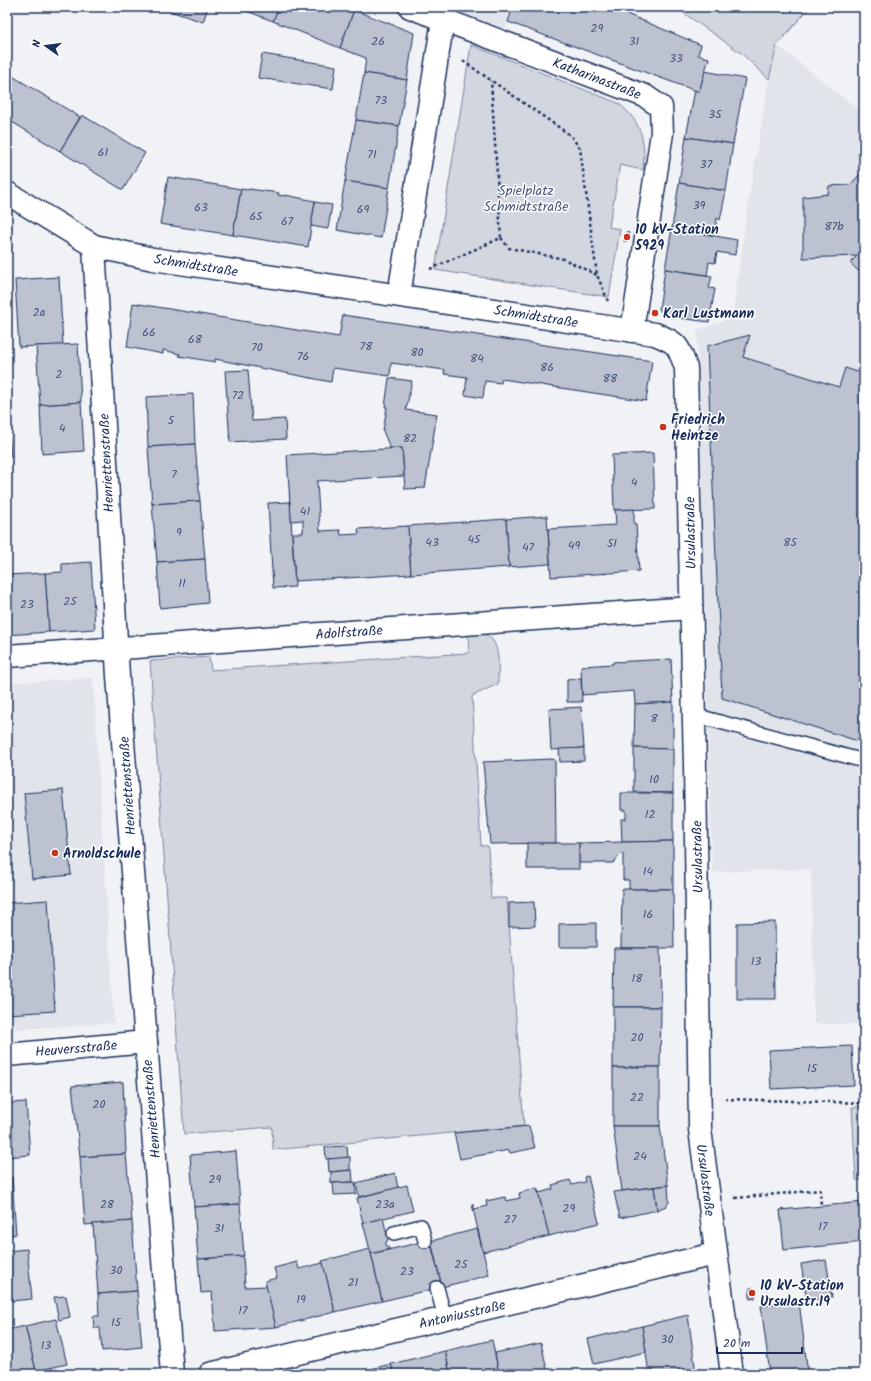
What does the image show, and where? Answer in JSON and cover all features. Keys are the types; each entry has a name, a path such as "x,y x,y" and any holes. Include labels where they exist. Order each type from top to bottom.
{"street":[{"name":"Katharinastraße","path":"410,7 645,96 660,107 662,133 626,330"},
{"path":"400,288 443,20"},
{"name":"Schmidtstraße","path":"7,193 94,246 153,259 400,288 626,330 655,334 672,341"},
{"name":"Henriettenstraße","path":"94,246 117,648 172,1374"},
{"name":"Ursulastraße","path":"672,341 680,351 686,368 694,715 700,1129 715,1254 732,1374"},
{"name":"Adolfstraße","path":"7,656 692,608"},
{"name":"Heuversstraße","path":"7,1054 146,1042"},
{"name":"Antoniusstraße","path":"210,1374 715,1254"}],"lane":[{"path":"694,715 864,761"},
{"path":"394,1233 421,1226 425,1241"},
{"path":"437,1288 445,1318"}],"path":[{"path":"439,45 570,135 580,148 597,275 626,330"},
{"path":"490,80 501,238 509,248 564,259 597,275"},
{"path":"400,288 501,238"},
{"path":"699,1098 864,1103"},
{"path":"709,1200 820,1190 821,1206"}],"shaded area":[{"path":"445,7 513,7 505,29"},
{"path":"777,45 864,114 864,1024 814,1024 811,869 712,872 697,330 732,318 750,191 769,79"},
{"name":"Arnoldschule","path":"93,678 114,1023 7,1030 7,683"}],"green space":[{"path":"675,7 810,7 777,45 769,79 741,53"},
{"name":"Spielplatz Schmidtstraße","path":"471,45 618,103 626,110 637,125 643,141 643,170 620,165 609,227 620,229 609,297 435,270"},
{"path":"468,633 480,633 490,637 494,642 498,655 498,684 472,696 481,846 488,846 491,898 507,898 524,1126 273,1150 272,1127 184,1134 150,661 209,657 211,670 469,653"},
{"path":"852,1107 864,1107 864,1180 856,1180"}],"building":[{"path":"158,7 208,7 203,22"},
{"path":"236,7 279,7 273,21"},
{"path":"279,7 346,7 354,10 340,48 273,21"},
{"path":"513,7 610,7 701,45 698,55 709,58 699,92 508,22"},
{"path":"354,10 414,33 407,80 364,73 366,58 340,48"},
{"path":"262,54 336,66 333,89 258,78"},
{"path":"705,71 745,79 733,144 686,137 695,90 699,92"},
{"path":"364,73 407,80 399,126 356,120"},
{"path":"9,74 80,117 60,151 7,119 7,77"},
{"path":"82,115 145,153 123,190 60,151"},
{"path":"356,120 399,126 389,188 345,181"},
{"path":"686,137 733,144 726,191 679,183"},
{"path":"864,170 864,276 850,263 857,256 803,258 803,197 828,194 829,186 850,185"},
{"path":"168,177 241,189 233,235 160,224"},
{"path":"345,181 389,188 381,238 337,230"},
{"path":"679,183 726,191 720,220 717,218 714,235 672,228"},
{"path":"241,189 279,193 278,195 315,201 308,247 233,235"},
{"path":"315,202 332,205 328,229 311,226"},
{"path":"672,228 737,240 735,255 717,252 715,263 709,262 707,275 665,269"},
{"name":"10 kV-Station 5929","path":"626,232 629,233 628,241 624,241"},
{"path":"665,269 712,276 709,288 715,289 709,322 664,316 659,309"},
{"path":"59,277 63,345 19,347 15,280"},
{"path":"133,303 339,337 343,315 652,361 646,401 502,379 501,383 485,381 483,398 465,395 467,377 444,374 445,370 391,363 390,376 333,368 331,382 215,359 215,362 179,356 180,354 163,350 163,354 127,347"},
{"path":"750,335 743,357 839,387 845,368 864,374 864,743 722,698 707,346"},
{"path":"78,344 81,402 40,405 36,346"},
{"path":"248,370 252,421 285,419 286,439 230,442 225,371"},
{"path":"389,378 412,381 406,410 437,414 425,488 405,489 402,448 390,448 383,431 387,407 385,407"},
{"path":"193,394 195,444 148,447 146,397"},
{"path":"81,402 84,451 42,454 40,405"},
{"path":"7,431 9,431 11,457 7,457"},
{"path":"195,444 200,501 152,504 148,447"},
{"path":"402,448 404,476 317,481 320,531 340,530 341,535 359,534 358,529 408,526 411,574 295,581 292,533 303,533 303,520 291,521 287,455"},
{"path":"653,453 655,509 614,510 612,455"},
{"path":"200,501 205,559 157,562 152,504"},
{"path":"290,502 295,587 273,588 268,503"},
{"path":"634,509 634,524 636,524 639,571 551,577 548,529 616,525 615,510"},
{"path":"547,516 550,564 509,567 506,519"},
{"path":"506,519 509,567 411,574 408,526"},
{"path":"205,559 208,603 160,608 157,562"},
{"path":"91,562 95,629 49,632 45,573 62,572 62,564"},
{"path":"45,573 49,632 7,635 7,575"},
{"path":"671,659 673,702 635,704 634,691 582,695 581,666 613,664 613,662"},
{"path":"581,678 582,702 567,702 567,679"},
{"path":"673,702 673,749 634,748 635,704"},
{"path":"581,707 584,748 551,750 549,709"},
{"path":"584,748 584,761 560,762 559,749"},
{"path":"634,748 673,749 673,793 634,792"},
{"path":"555,760 556,843 490,844 483,762"},
{"path":"63,790 71,875 32,879 24,793"},
{"path":"621,793 673,793 673,841 622,842 621,819 626,819 626,810 621,810"},
{"path":"673,841 673,889 629,889 629,880 623,880 623,854 621,854 613,863 579,863 579,843"},
{"path":"527,843 579,843 579,869 527,869"},
{"path":"622,889 673,889 674,948 621,948"},
{"path":"48,900 55,1011 7,1014 7,903"},
{"path":"534,902 535,926 509,927 509,903"},
{"path":"775,922 776,999 737,999 737,923"},
{"path":"596,923 596,947 559,947 559,924"},
{"path":"614,948 660,948 661,1007 613,1007"},
{"path":"613,1007 661,1007 660,1067 613,1068"},
{"path":"852,1046 854,1085 771,1089 769,1050"},
{"path":"660,1067 660,1126 613,1126 613,1068"},
{"path":"123,1082 126,1154 80,1157 72,1086"},
{"path":"26,1102 30,1155 7,1157 7,1103"},
{"path":"529,1126 535,1148 510,1153 509,1150 460,1159 454,1133"},
{"path":"613,1126 660,1126 668,1185 622,1191"},
{"path":"347,1146 348,1158 326,1159 325,1147"},
{"path":"236,1151 240,1204 194,1207 190,1155"},
{"path":"126,1154 132,1221 85,1225 80,1157"},
{"path":"350,1157 350,1170 329,1172 328,1159"},
{"path":"352,1170 353,1182 331,1183 331,1172"},
{"path":"395,1173 398,1188 359,1197 356,1183"},
{"path":"588,1176 599,1223 549,1236 537,1188 539,1193 553,1189 552,1185 570,1180 572,1185 585,1182 584,1177"},
{"path":"12,1177 16,1234 7,1236 7,1178"},
{"path":"355,1182 356,1194 334,1195 333,1183"},
{"path":"407,1185 413,1211 363,1223 357,1198"},
{"path":"668,1185 669,1202 666,1206 657,1210 654,1187"},
{"path":"654,1187 657,1210 620,1218 614,1192"},
{"path":"537,1188 549,1236 483,1252 472,1204 474,1209 487,1206 486,1201 505,1197 506,1201 520,1198 519,1193"},
{"path":"864,1202 864,1242 784,1250 780,1210"},
{"path":"240,1204 244,1256 198,1259 194,1207"},
{"path":"383,1218 388,1239 385,1245 390,1249 371,1254 363,1223"},
{"path":"132,1221 137,1291 98,1294 93,1224"},
{"path":"477,1229 489,1275 442,1287 431,1241"},
{"path":"430,1240 442,1287 382,1301 371,1254"},
{"path":"27,1249 32,1299 11,1301 7,1282 7,1251"},
{"path":"370,1249 382,1301 335,1312 322,1261"},
{"path":"243,1256 245,1287 267,1286 276,1327 215,1331 212,1292 201,1293 198,1259"},
{"path":"826,1260 832,1297 807,1301 801,1264"},
{"path":"297,1262 299,1269 323,1263 335,1312 276,1327 265,1281 277,1278 274,1268"},
{"name":"10 kV-Station Ursulastr.19","path":"750,1288 754,1288 755,1298 750,1299"},
{"path":"137,1291 142,1347 102,1351 100,1328 94,1328 93,1316 99,1316 98,1294"},
{"path":"66,1296 70,1317 59,1320 54,1297"},
{"path":"799,1301 808,1374 770,1374 761,1306"},
{"path":"688,1315 696,1374 649,1374 642,1326"},
{"path":"56,1319 67,1364 36,1371 25,1326"},
{"path":"25,1326 36,1371 26,1374 7,1374 7,1330"},
{"path":"642,1326 646,1352 594,1364 588,1339"},
{"path":"492,1340 499,1374 450,1374 445,1351"},
{"path":"541,1343 548,1374 499,1374 495,1353"},
{"path":"445,1351 450,1374 394,1374 391,1364"},
{"path":"391,1364 394,1374 350,1374"}],"place":[{"name":"10 kV-Station 5929","path":"627,237"},
{"name":"Karl Lustmann","path":"655,313"},
{"name":"Friedrich Heintze","path":"663,427"},
{"name":"Arnoldschule","path":"55,853"},
{"name":"10 kV-Station Ursulastr.19","path":"752,1293"}]}
